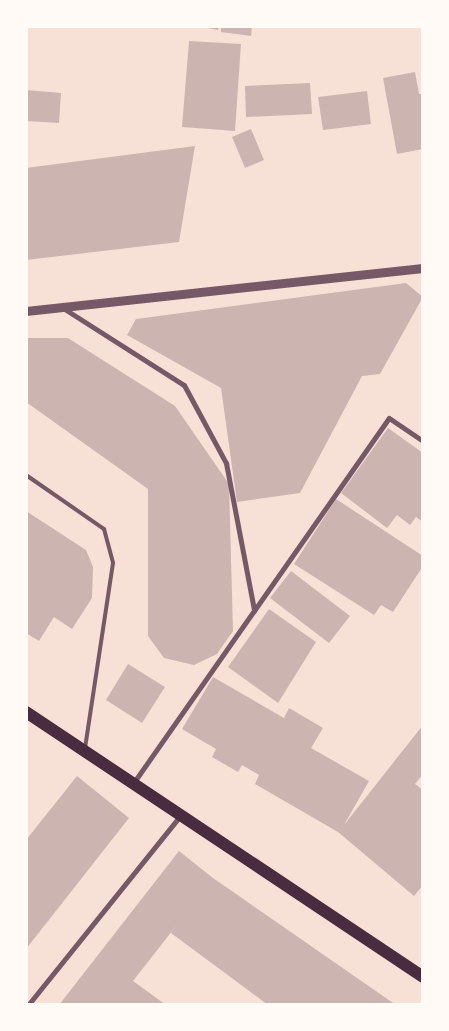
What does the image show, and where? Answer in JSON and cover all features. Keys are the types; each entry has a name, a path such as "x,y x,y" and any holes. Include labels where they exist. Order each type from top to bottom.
{"main road":[{"path":"26,712 182,814 423,977"}],"street":[{"path":"26,312 423,268"},
{"path":"63,307 184,385 226,464 254,610"},
{"path":"134,782 389,418 423,440"},
{"path":"28,1005 182,814"}],"lane":[{"path":"26,475 104,529 113,563 84,750"}],"building":[{"path":"198,26 219,26 218,30"},
{"path":"221,26 252,26 251,36 221,32"},
{"path":"189,41 241,44 235,131 182,127"},
{"path":"415,72 419,94 423,94 423,149 397,154 383,78"},
{"path":"310,83 312,114 246,117 245,86"},
{"path":"26,90 61,93 59,123 26,121"},
{"path":"367,91 371,124 323,130 318,97"},
{"path":"251,129 264,160 245,168 232,137"},
{"path":"195,146 179,242 26,260 26,168"},
{"path":"406,283 423,297 380,374 362,376 300,493 237,502 221,388 127,335 136,319"},
{"path":"26,338 68,338 175,406 229,484 233,631 217,654 194,665 164,658 148,636 148,489 26,402"},
{"path":"388,428 423,453 423,522 416,517 410,525 397,515 387,528 341,493"},
{"path":"336,499 423,556 423,566 393,612 381,605 374,615 294,564"},
{"path":"26,511 86,550 93,567 92,598 72,629 54,617 39,641 26,633"},
{"path":"291,571 350,616 329,643 270,598"},
{"path":"269,609 316,642 278,703 228,667"},
{"path":"128,664 165,687 142,723 106,700"},
{"path":"213,677 284,718 289,708 323,728 311,748 369,781 344,825 423,725 423,774 415,784 423,790 423,885 414,896 338,832 255,784 259,775 242,765 238,772 212,757 216,749 182,729"},
{"path":"77,776 129,818 26,949 26,840"},
{"path":"179,851 213,878 396,1005 268,1005 171,933 176,926 133,981 166,1005 59,1005"}]}
